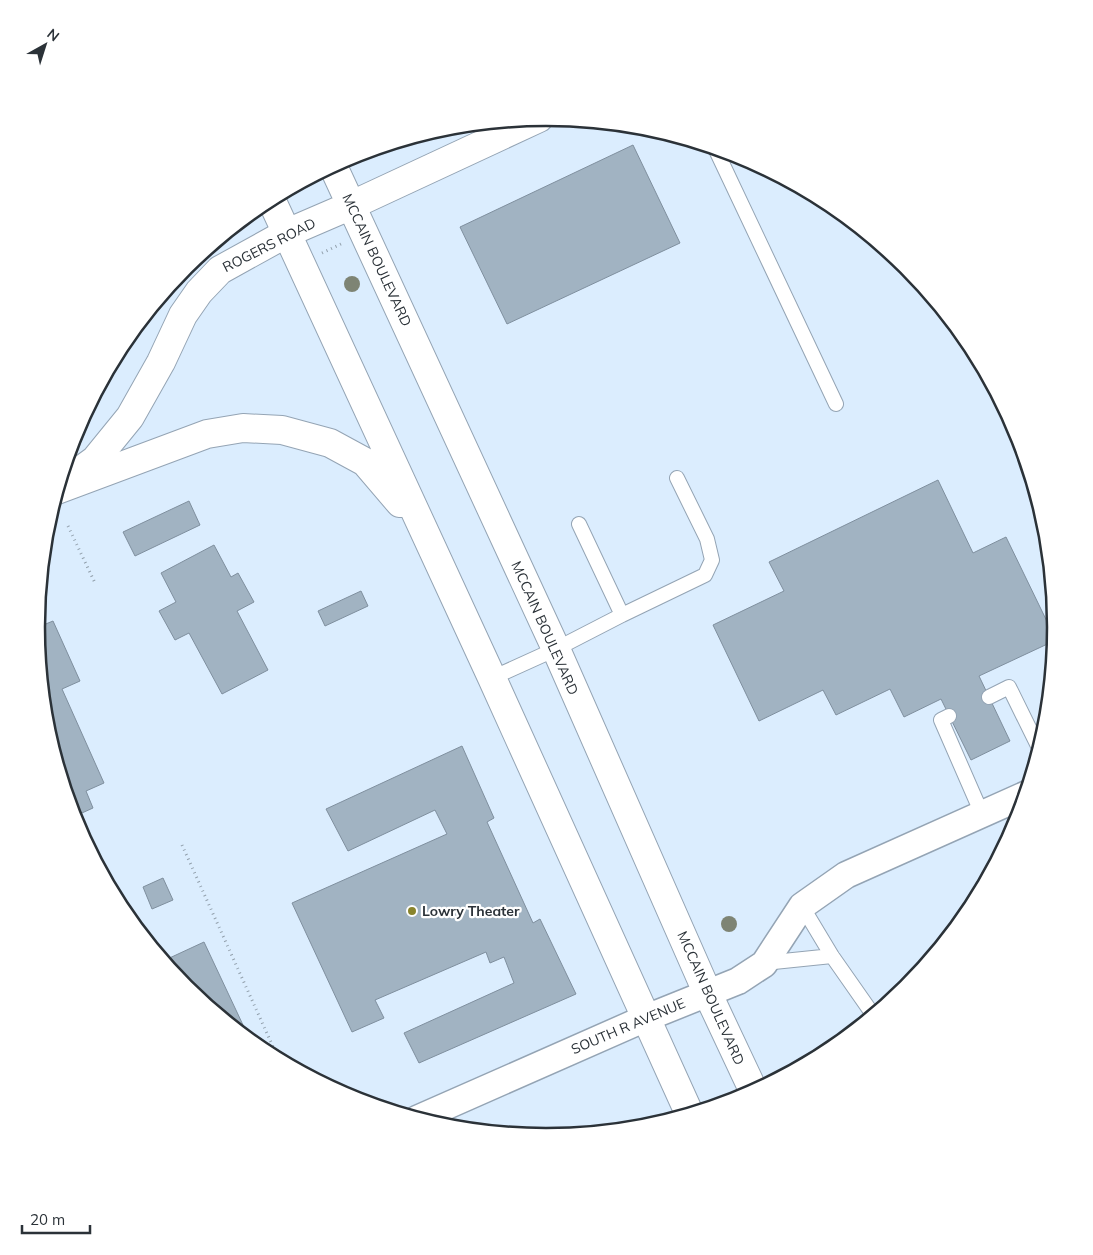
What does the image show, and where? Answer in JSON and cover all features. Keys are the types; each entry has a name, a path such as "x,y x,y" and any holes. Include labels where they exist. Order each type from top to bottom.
{"street":[{"name":"ROGERS ROAD","path":"67,481 95,460 130,417 161,362 183,315 199,292 220,270 287,233 352,206 520,127"},
{"name":"MCCAIN BOULEVARD","path":"336,173 556,649 707,992 751,1085"},
{"path":"275,206 687,1109"},
{"path":"65,487 207,434 243,428 282,430 330,443 364,462 404,508 432,550"},
{"name":"SOUTH R AVENUE","path":"428,1114 646,1018 738,981 764,964 802,906 846,875 1018,798"}],"lane":[{"path":"719,157 836,404"},
{"path":"492,678 556,649 704,576 712,560 707,539 678,478"},
{"path":"579,524 622,615"},
{"path":"989,697 1009,687 1035,739"},
{"path":"949,716 941,720 982,814"},
{"path":"802,906 832,956 870,1010"},
{"path":"764,964 832,956"}],"path":[{"path":"319,254 344,242"},
{"path":"68,526 95,583"},
{"path":"182,845 273,1047"}],"building":[{"path":"633,145 680,243 507,324 460,227"},
{"path":"938,480 973,553 1006,537 1048,623 1048,644 979,676 1010,741 971,760 941,699 904,717 890,689 836,715 823,690 759,721 713,625 784,591 769,562"},
{"path":"189,501 200,525 135,556 123,532"},
{"path":"214,545 231,577 238,573 254,602 237,611 268,670 222,694 189,633 175,640 159,611 176,602 161,573"},
{"path":"361,591 368,606 325,626 318,611"},
{"path":"53,621 80,681 62,689 104,783 86,791 93,808 81,813 62,757 55,725 49,693 45,624"},
{"name":"Lowry Theater","path":"462,746 494,818 487,822 533,923 540,919 576,994 419,1063 404,1033 514,983 504,957 490,963 486,952 375,1000 384,1018 352,1032 292,903 447,834 435,810 348,851 326,809"},
{"path":"163,878 173,900 152,909 143,887"},
{"path":"204,942 244,1027 216,1005 169,958"}],"place":[{"name":"Lowry Theater","path":"412,911"}]}
